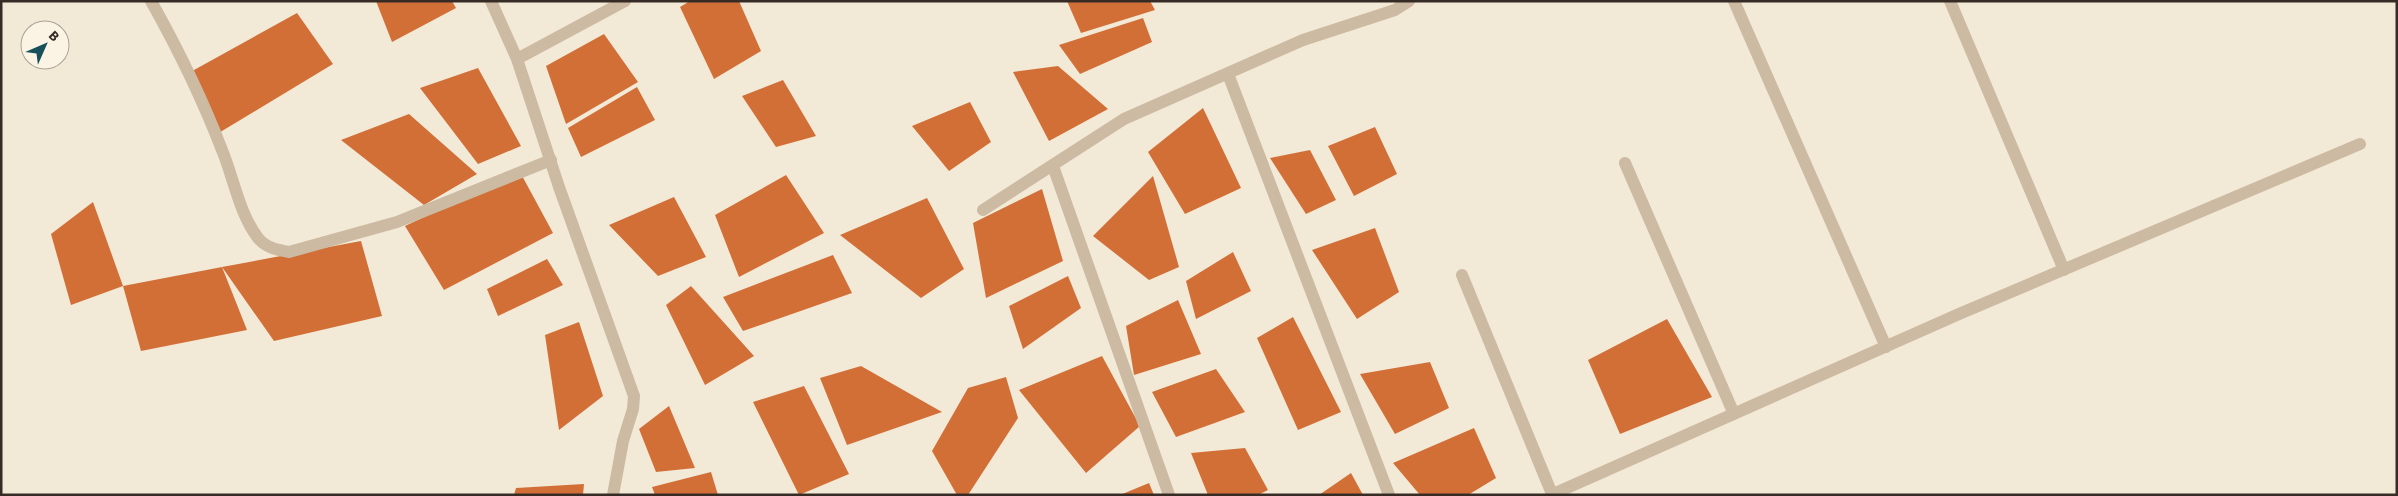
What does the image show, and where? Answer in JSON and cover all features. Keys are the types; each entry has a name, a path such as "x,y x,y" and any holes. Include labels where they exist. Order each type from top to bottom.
{"street":[{"path":"151,1 186,65 222,150 248,224 260,241 273,249 289,252 397,222 550,160"},
{"path":"491,1 517,59 550,160 634,396 633,409 623,441 613,495"},
{"path":"517,59 625,1"},
{"path":"983,210 1124,119 1303,40 1393,5 1409,1"},
{"path":"1734,1 1886,347"},
{"path":"1950,1 2064,270"},
{"path":"1228,74 1389,495"},
{"path":"1462,275 1551,494 1886,347 2360,144"},
{"path":"1625,163 1734,414"},
{"path":"1052,166 1169,495"}],"building":[{"path":"376,1 452,1 456,8 392,42"},
{"path":"690,1 739,1 761,51 714,79 680,7"},
{"path":"1067,1 1150,1 1155,10 1081,33"},
{"path":"297,13 333,64 217,134 185,75"},
{"path":"1143,18 1152,42 1080,74 1059,45"},
{"path":"604,34 638,82 566,124 546,66"},
{"path":"1058,66 1108,109 1049,141 1013,72"},
{"path":"478,68 521,146 478,164 420,88"},
{"path":"783,80 816,136 776,147 742,96"},
{"path":"637,87 655,120 581,157 568,128"},
{"path":"970,102 991,142 949,171 912,126"},
{"path":"1203,108 1241,188 1185,214 1148,152"},
{"path":"409,114 477,174 424,205 341,140"},
{"path":"1375,127 1397,174 1354,196 1328,146"},
{"path":"1310,150 1336,200 1306,214 1270,158"},
{"path":"520,172 553,233 444,290 405,226"},
{"path":"786,175 824,233 739,277 715,215"},
{"path":"1153,176 1179,267 1149,280 1093,236"},
{"path":"1042,189 1063,261 986,298 973,223"},
{"path":"674,197 706,257 658,276 609,225"},
{"path":"927,198 964,269 921,298 840,235"},
{"path":"93,202 123,286 71,305 51,234"},
{"path":"1375,228 1399,292 1357,319 1312,250"},
{"path":"361,241 382,316 274,341 222,267"},
{"path":"1233,252 1251,291 1196,319 1186,281"},
{"path":"833,255 852,293 743,331 723,297"},
{"path":"547,259 563,285 498,316 487,289"},
{"path":"222,267 247,330 141,351 123,286"},
{"path":"1068,276 1081,308 1023,349 1009,306"},
{"path":"691,286 754,356 705,385 666,305"},
{"path":"1178,300 1201,354 1134,375 1126,326"},
{"path":"1293,317 1341,412 1298,430 1257,338"},
{"path":"1667,319 1712,397 1620,434 1588,360"},
{"path":"579,322 603,396 559,430 545,335"},
{"path":"1102,356 1140,426 1086,473 1019,390"},
{"path":"1430,362 1449,408 1395,434 1360,374"},
{"path":"861,366 942,412 847,445 820,378"},
{"path":"1216,369 1245,412 1176,437 1152,392"},
{"path":"1006,377 1018,418 968,495 957,495 932,451 968,388"},
{"path":"804,386 849,474 799,495 753,402"},
{"path":"669,406 695,468 656,472 639,429"},
{"path":"1474,428 1496,478 1468,495 1420,495 1393,463"},
{"path":"1245,448 1268,490 1258,495 1208,495 1191,453"},
{"path":"711,472 718,495 655,495 652,487"},
{"path":"1351,473 1363,495 1319,495"},
{"path":"1149,483 1154,495 1120,495"},
{"path":"584,484 583,495 514,495 516,488"}]}
